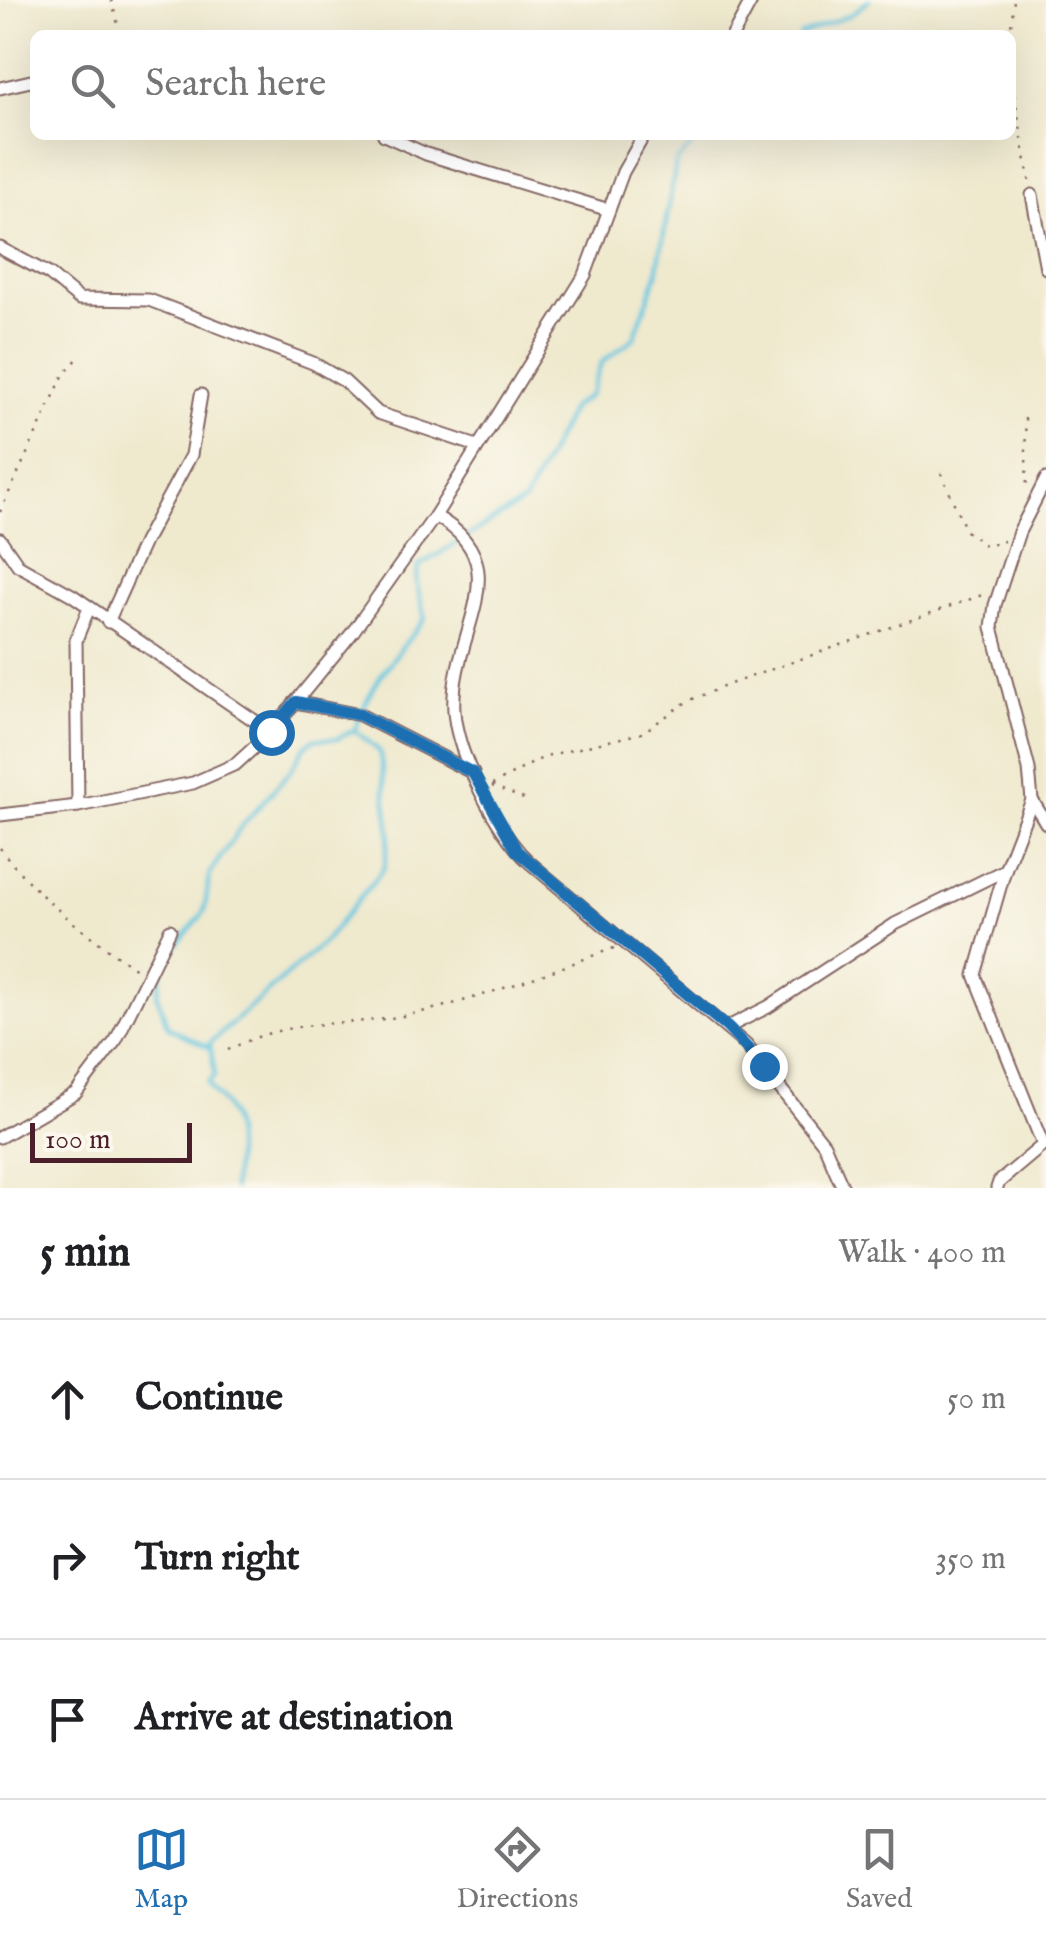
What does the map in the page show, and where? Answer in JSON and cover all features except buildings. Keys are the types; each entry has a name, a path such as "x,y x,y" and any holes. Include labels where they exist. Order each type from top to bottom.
{"street":[{"path":"736,30 752,0"},
{"path":"0,88 30,81"},
{"path":"395,140 426,154 609,210"},
{"path":"0,815 78,806 193,783 236,764 271,732 352,634 435,516 586,275 609,210 642,140"},
{"path":"1032,196 1046,268"},
{"path":"0,248 49,274 79,299 149,300 313,363 344,380 378,413 477,446"},
{"path":"108,622 190,455 201,395"},
{"path":"1046,479 1016,538 992,628 1032,800 1046,823"},
{"path":"435,516 466,536 476,550 479,566 456,677 454,711 473,773"},
{"path":"0,539 18,566 90,608 271,732"},
{"path":"78,806 76,640 90,608"},
{"path":"296,702 371,719 473,773 486,788 517,851 728,1028 824,1144 842,1188"},
{"path":"998,1188 999,1182 1043,1145 975,975 1006,870 1032,800"},
{"path":"728,1028 768,1007 895,924 1006,870"},
{"path":"0,1137 14,1132 35,1113 70,1100 116,1040 170,930"}],"path":[{"path":"111,0 120,30"},
{"path":"1011,30 1014,0"},
{"path":"1016,104 1032,196"},
{"path":"0,512 63,376 78,358"},
{"path":"1025,418 1023,454 1030,510"},
{"path":"940,473 972,539 986,546 1016,538"},
{"path":"486,788 546,756 642,732 688,701 733,682 1000,588"},
{"path":"486,788 526,800"},
{"path":"0,848 20,877 65,919 148,978"},
{"path":"228,1050 294,1025 402,1016 460,1004 625,944"}],"waterway":[{"path":"812,30 852,14 869,0"},
{"path":"233,1188 233,1127 226,1108 208,1082 215,1076 210,1043 325,941 384,868 390,833 380,752 355,730 376,684 425,619 416,581 419,566 525,501 572,407 590,395 602,362 634,338 657,274 676,163 697,140"},
{"path":"210,1048 168,1027 157,996 164,961 204,912 210,873 240,828 291,770 304,748 314,739 337,739 354,730"}],"route":[{"path":"271,732 296,702 334,708 405,735 457,768 473,773 517,851 728,1028 764,1066"}]}
